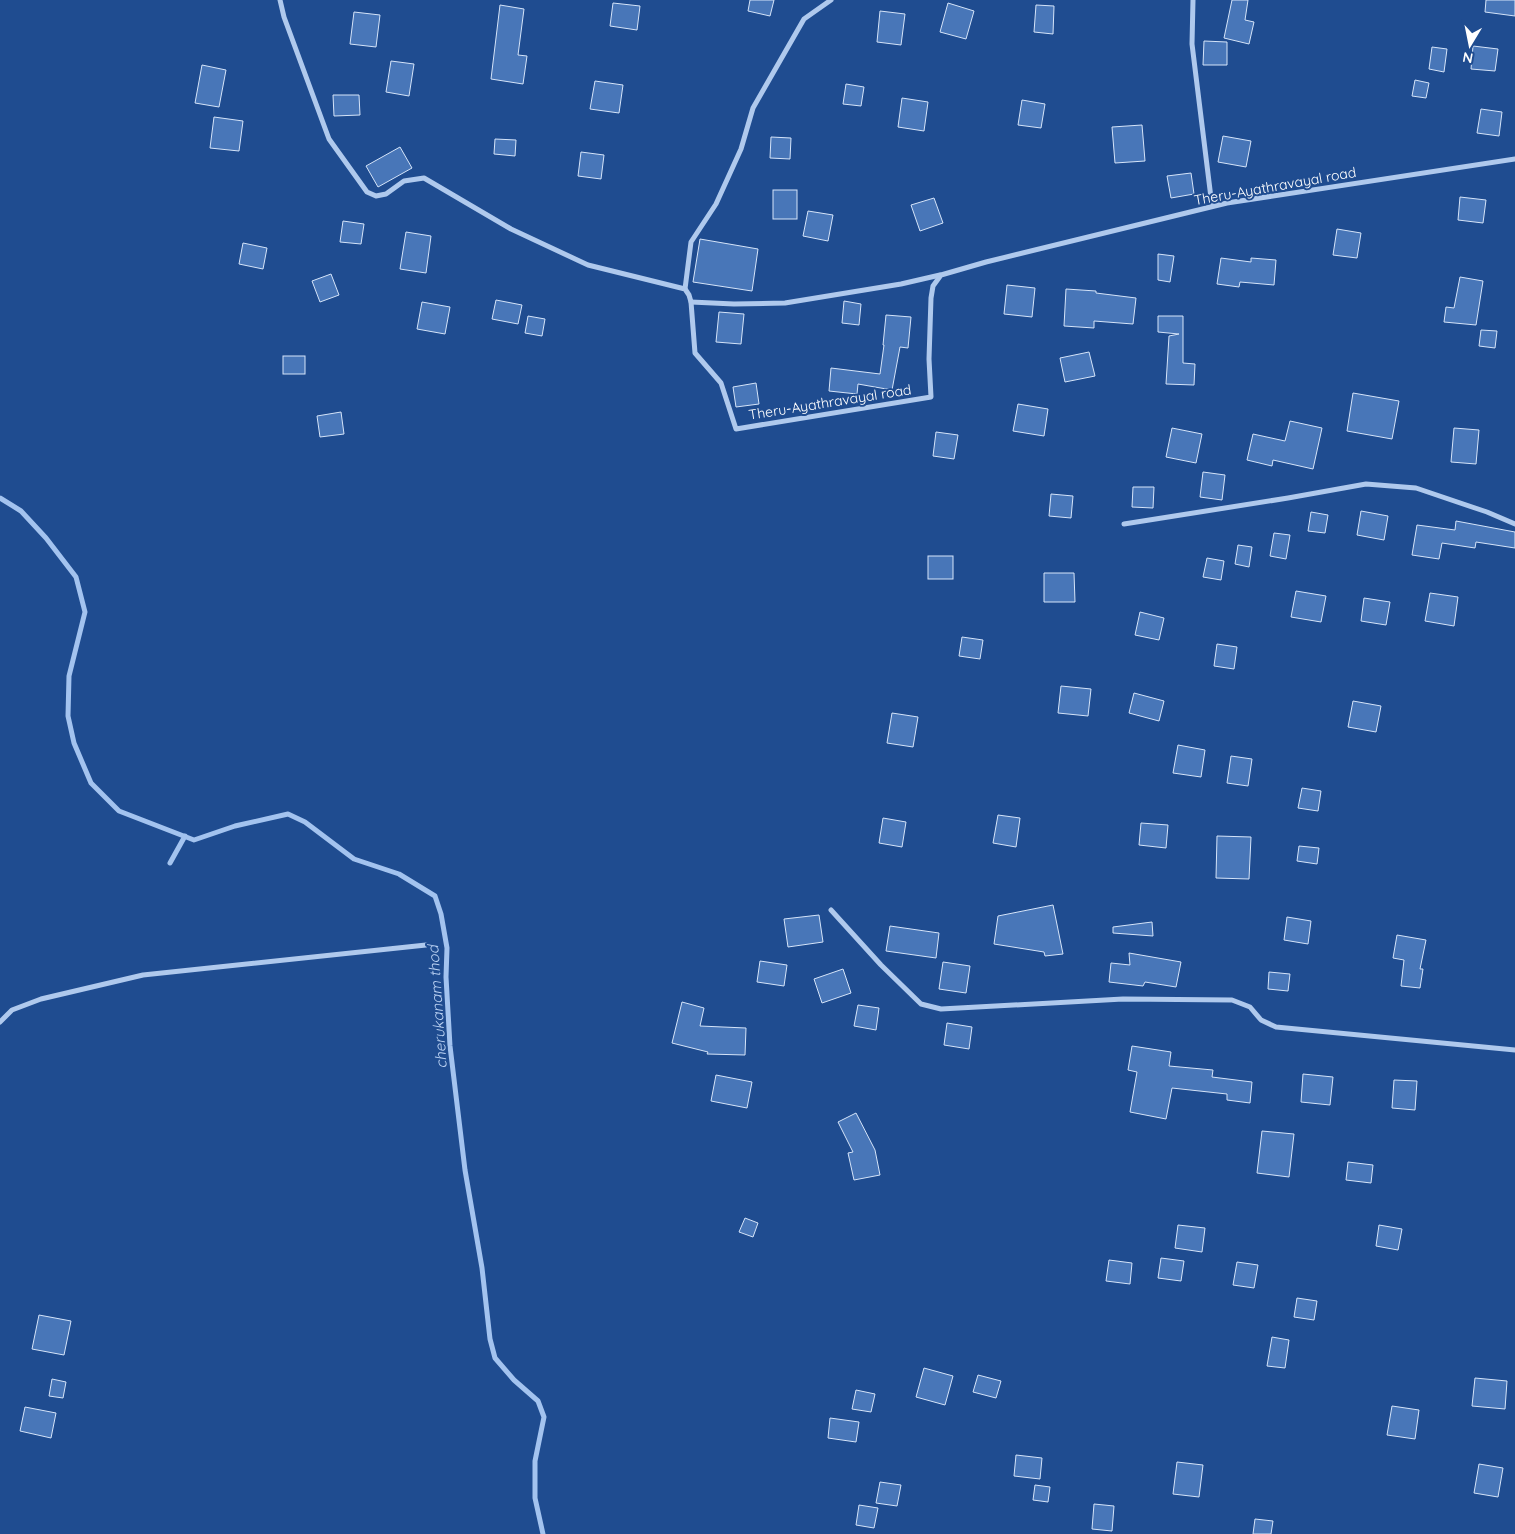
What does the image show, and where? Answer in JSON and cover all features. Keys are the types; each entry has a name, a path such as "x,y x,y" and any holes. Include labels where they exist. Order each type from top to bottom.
{"street":[{"path":"280,0 284,17 329,139 367,192 376,196 386,194 404,181 424,178 511,230 588,265 684,289 691,242 720,196 741,149 753,108 804,19 831,0"},
{"path":"1193,0 1192,44 1212,206"},
{"name":"Theru-Ayathravayal road","path":"684,289 689,295 691,302 695,352 721,383 736,429 931,397 929,359 931,298 933,286 941,275 1212,206 1515,159"},
{"path":"691,302 734,304 785,303 901,284 941,275"},
{"path":"1124,524 1366,484 1416,488 1487,512 1515,524"},
{"path":"831,910 881,966 921,1004 941,1009 1124,999 1232,1000 1250,1007 1262,1020 1276,1027 1515,1050"},
{"path":"0,1022 12,1010 41,999 143,974 426,945"}],"building":[{"path":"750,0 774,0 770,16 748,11"},
{"path":"1232,0 1248,0 1245,20 1254,22 1249,44 1224,38"},
{"path":"1486,0 1515,0 1515,16 1485,12"},
{"path":"613,3 640,6 637,30 610,26"},
{"path":"948,3 974,11 966,39 940,32"},
{"path":"500,5 524,9 518,55 527,56 523,84 491,79"},
{"path":"1036,5 1054,6 1053,34 1034,32"},
{"path":"880,11 905,14 901,45 877,42"},
{"path":"354,12 380,15 376,47 350,44"},
{"path":"1204,41 1227,42 1227,65 1203,65"},
{"path":"1473,46 1498,49 1495,71 1471,69"},
{"path":"1432,47 1447,49 1444,72 1429,69"},
{"path":"391,61 414,64 409,96 386,92"},
{"path":"202,65 226,70 219,107 195,103"},
{"path":"1415,80 1429,83 1426,98 1412,96"},
{"path":"595,81 623,85 619,113 590,109"},
{"path":"846,84 864,87 861,106 843,104"},
{"path":"333,95 359,95 360,115 334,116"},
{"path":"902,98 928,102 924,131 898,127"},
{"path":"1022,100 1045,104 1041,128 1018,125"},
{"path":"1481,109 1502,112 1499,136 1477,133"},
{"path":"214,117 243,121 239,151 210,148"},
{"path":"1142,125 1145,161 1115,163 1112,127"},
{"path":"1223,136 1251,141 1246,167 1218,162"},
{"path":"771,137 791,138 790,159 770,158"},
{"path":"495,139 516,140 515,156 494,154"},
{"path":"400,147 412,168 378,187 366,166"},
{"path":"581,152 604,155 601,179 578,176"},
{"path":"1191,173 1194,194 1171,198 1167,176"},
{"path":"773,190 797,190 797,219 773,219"},
{"path":"1460,197 1486,200 1483,223 1458,220"},
{"path":"934,198 943,223 920,231 911,205"},
{"path":"808,211 833,215 828,241 803,236"},
{"path":"343,221 364,224 361,244 340,242"},
{"path":"1337,229 1361,233 1357,258 1333,255"},
{"path":"406,232 431,236 426,273 400,269"},
{"path":"700,239 758,249 752,291 693,282"},
{"path":"243,243 267,248 263,269 239,264"},
{"path":"1158,254 1174,256 1170,282 1158,280"},
{"path":"1221,258 1251,262 1251,258 1276,260 1274,285 1240,282 1239,287 1217,284"},
{"path":"331,274 339,295 320,302 312,281"},
{"path":"1460,277 1483,281 1476,325 1444,322 1446,307 1454,308"},
{"path":"1007,285 1035,288 1032,317 1004,314"},
{"path":"1066,289 1096,291 1096,293 1136,298 1133,324 1094,321 1094,328 1064,326"},
{"path":"496,300 522,305 518,324 492,319"},
{"path":"844,301 861,304 859,325 842,323"},
{"path":"422,302 450,307 445,334 417,329"},
{"path":"719,312 744,314 741,344 716,342"},
{"path":"886,315 911,317 908,348 900,347 892,390 858,384 857,394 829,391 831,368 880,374"},
{"path":"528,316 545,319 542,336 525,333"},
{"path":"1158,316 1183,316 1183,363 1195,364 1194,385 1166,384 1169,336 1179,334 1158,332"},
{"path":"1481,330 1497,331 1495,348 1479,346"},
{"path":"1089,352 1095,376 1065,382 1060,358"},
{"path":"283,356 305,356 305,374 283,374"},
{"path":"756,383 759,404 736,407 733,387"},
{"path":"1353,393 1399,401 1392,439 1347,431"},
{"path":"1018,404 1048,409 1044,436 1013,431"},
{"path":"341,412 344,434 320,437 317,416"},
{"path":"1290,421 1322,428 1313,469 1273,460 1272,466 1247,460 1253,434 1285,441"},
{"path":"1172,428 1202,434 1196,463 1166,457"},
{"path":"1454,428 1479,430 1476,464 1451,462"},
{"path":"936,432 958,435 954,459 933,456"},
{"path":"1203,472 1225,475 1222,500 1200,497"},
{"path":"1133,487 1154,487 1153,508 1132,507"},
{"path":"1051,494 1073,496 1071,518 1049,516"},
{"path":"1361,511 1388,516 1384,540 1357,535"},
{"path":"1311,512 1328,515 1325,533 1308,531"},
{"path":"1456,521 1515,532 1515,548 1476,542 1475,548 1442,543 1439,559 1412,555 1417,525 1455,530"},
{"path":"1274,533 1290,535 1286,559 1270,556"},
{"path":"1238,545 1252,547 1249,567 1235,564"},
{"path":"928,556 953,556 953,579 928,579"},
{"path":"1207,558 1224,561 1221,580 1203,577"},
{"path":"1044,573 1074,573 1075,602 1044,602"},
{"path":"1296,591 1326,596 1321,622 1291,617"},
{"path":"1430,593 1458,597 1454,626 1425,621"},
{"path":"1364,598 1390,602 1386,625 1361,621"},
{"path":"1140,612 1164,618 1159,640 1135,635"},
{"path":"962,637 983,640 980,659 959,656"},
{"path":"1217,644 1237,647 1234,669 1214,666"},
{"path":"1061,686 1091,689 1088,716 1058,713"},
{"path":"1134,693 1164,701 1159,721 1129,713"},
{"path":"1353,701 1381,706 1376,732 1348,727"},
{"path":"892,713 918,717 913,747 887,743"},
{"path":"1178,745 1205,750 1201,777 1173,773"},
{"path":"1231,756 1252,759 1248,786 1227,783"},
{"path":"1302,788 1321,791 1318,811 1298,808"},
{"path":"998,815 1020,818 1016,847 993,843"},
{"path":"883,818 906,822 902,847 879,843"},
{"path":"1141,823 1168,825 1166,848 1139,845"},
{"path":"1217,836 1251,837 1249,879 1216,878"},
{"path":"1299,846 1319,848 1317,864 1297,861"},
{"path":"1053,905 1063,954 1045,956 1044,952 994,944 998,916"},
{"path":"819,915 823,942 788,947 784,919"},
{"path":"1287,917 1311,921 1308,944 1284,940"},
{"path":"1152,922 1153,936 1113,933 1113,927"},
{"path":"890,926 939,933 936,958 886,951"},
{"path":"1397,935 1426,940 1420,969 1423,969 1420,988 1401,986 1404,960 1393,958"},
{"path":"1129,953 1181,962 1176,987 1145,982 1143,986 1109,982 1111,963 1130,965"},
{"path":"760,961 787,965 784,986 757,982"},
{"path":"943,962 970,966 966,993 939,989"},
{"path":"843,969 851,993 822,1003 814,979"},
{"path":"1269,972 1290,974 1288,991 1268,989"},
{"path":"682,1002 704,1008 700,1026 746,1028 745,1055 707,1054 708,1052 672,1043"},
{"path":"858,1005 879,1008 876,1030 854,1026"},
{"path":"947,1023 972,1027 969,1049 944,1045"},
{"path":"1132,1046 1171,1052 1169,1066 1213,1070 1212,1077 1252,1082 1250,1103 1227,1100 1227,1094 1172,1088 1166,1119 1130,1112 1137,1072 1128,1070"},
{"path":"1303,1074 1333,1077 1330,1105 1301,1102"},
{"path":"716,1075 752,1082 747,1108 711,1101"},
{"path":"1394,1080 1417,1081 1415,1110 1392,1108"},
{"path":"856,1113 875,1150 880,1175 854,1180 848,1153 853,1152 838,1122"},
{"path":"1262,1131 1294,1134 1289,1177 1257,1173"},
{"path":"1348,1162 1373,1165 1371,1183 1346,1180"},
{"path":"745,1218 758,1223 753,1237 739,1232"},
{"path":"1178,1225 1205,1228 1202,1252 1175,1248"},
{"path":"1379,1225 1402,1229 1398,1250 1376,1246"},
{"path":"1161,1258 1184,1261 1181,1281 1158,1278"},
{"path":"1109,1260 1132,1263 1130,1284 1106,1281"},
{"path":"1237,1262 1258,1265 1254,1288 1233,1285"},
{"path":"1297,1298 1317,1301 1314,1320 1294,1317"},
{"path":"39,1315 71,1321 64,1355 32,1349"},
{"path":"1272,1337 1289,1340 1285,1368 1267,1366"},
{"path":"924,1368 953,1376 945,1405 916,1397"},
{"path":"978,1375 1001,1381 996,1398 973,1392"},
{"path":"1475,1378 1507,1381 1505,1409 1472,1406"},
{"path":"52,1379 66,1382 63,1398 49,1396"},
{"path":"856,1390 875,1394 871,1412 852,1409"},
{"path":"1392,1406 1419,1410 1415,1439 1387,1435"},
{"path":"25,1407 56,1413 51,1438 20,1431"},
{"path":"830,1418 859,1422 856,1442 828,1438"},
{"path":"1016,1455 1042,1458 1040,1479 1014,1476"},
{"path":"1177,1462 1203,1465 1199,1497 1173,1494"},
{"path":"1479,1464 1503,1468 1498,1497 1474,1493"},
{"path":"880,1482 901,1485 897,1506 876,1503"},
{"path":"1035,1485 1050,1487 1048,1502 1033,1500"},
{"path":"1094,1504 1114,1506 1112,1531 1092,1529"},
{"path":"859,1505 878,1508 874,1528 856,1525"},
{"path":"1255,1519 1273,1521 1271,1534 1253,1534"}],"waterway":[{"name":"cherukanam thod","path":"0,498 21,511 46,538 76,577 85,612 69,676 68,716 74,743 91,783 119,811 194,840 235,826 288,814 305,822 354,859 399,874 435,896 441,914 447,948 446,977 450,1046 465,1170 482,1268 490,1339 495,1358 514,1380 538,1401 544,1417 535,1461 535,1498 543,1534"},
{"path":"170,863 185,836"}]}
